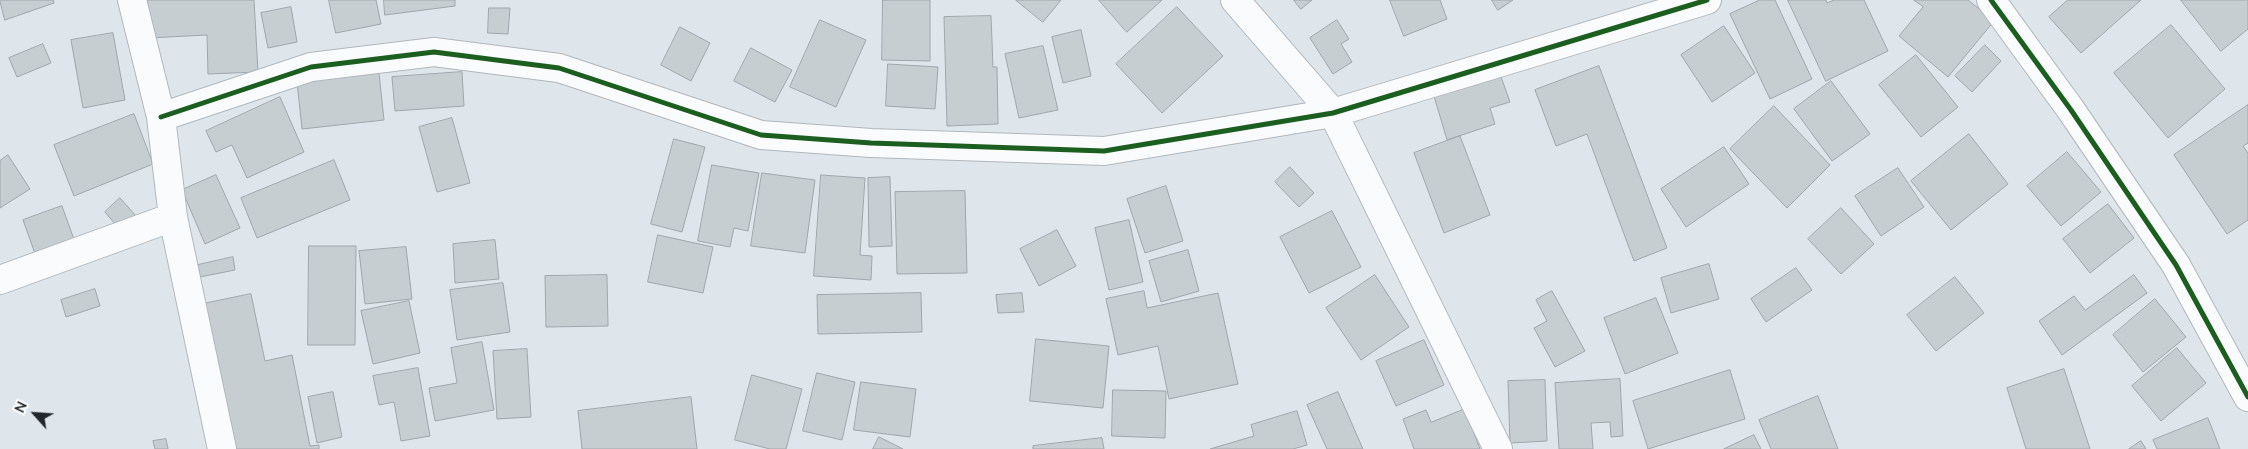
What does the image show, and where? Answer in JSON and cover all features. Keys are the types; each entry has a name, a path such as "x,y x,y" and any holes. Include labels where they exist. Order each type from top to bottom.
{"street":[{"path":"132,0 161,117 173,217 222,449"},
{"path":"1235,0 1333,113 1498,449"},
{"path":"161,117 311,67 434,52 559,68 760,135 871,144 1104,152 1333,113 1707,0"},
{"path":"1991,0 2071,110 2176,265 2248,397"},
{"path":"0,280 173,217"}],"building":[{"path":"0,0 53,0 54,3 5,20"},
{"path":"147,0 254,0 258,72 208,74 207,35 149,38"},
{"path":"329,0 376,0 381,24 336,33"},
{"path":"384,0 455,0 455,6 385,15"},
{"path":"883,0 930,0 930,61 882,60"},
{"path":"1016,0 1061,0 1043,22"},
{"path":"1099,0 1162,0 1127,32"},
{"path":"1294,0 1312,0 1301,9"},
{"path":"1390,0 1440,0 1447,19 1404,36"},
{"path":"1492,0 1513,0 1498,10"},
{"path":"1760,0 1775,0 1812,79 1770,99 1730,14"},
{"path":"1788,0 1826,0 1827,3 1834,0 1864,0 1888,51 1826,81"},
{"path":"1914,0 1968,0 1994,21 1948,77 1899,36 1923,7"},
{"path":"2068,0 2141,0 2081,53 2049,17"},
{"path":"2181,0 2248,0 2248,29 2221,51"},
{"path":"291,7 297,42 268,48 261,13"},
{"path":"1177,7 1223,56 1162,113 1116,64"},
{"path":"489,8 510,8 508,34 488,33"},
{"path":"991,16 993,67 997,67 998,124 947,126 944,17"},
{"path":"820,20 866,40 836,107 790,87"},
{"path":"1337,20 1349,39 1341,44 1352,62 1333,74 1310,38"},
{"path":"2171,25 2225,89 2168,138 2114,73"},
{"path":"1724,26 1755,73 1712,102 1681,55"},
{"path":"680,27 710,43 691,81 661,65"},
{"path":"1081,30 1091,76 1063,83 1052,37"},
{"path":"113,33 125,100 83,108 71,40"},
{"path":"43,44 51,63 17,77 9,58"},
{"path":"1985,45 2001,61 1972,92 1955,76"},
{"path":"1043,46 1058,110 1019,118 1005,54"},
{"path":"751,48 792,70 775,102 734,81"},
{"path":"1916,55 1958,107 1921,137 1879,85"},
{"path":"888,64 938,67 935,109 886,106"},
{"path":"1599,66 1667,248 1634,261 1587,134 1556,146 1535,90"},
{"path":"462,72 464,106 395,111 392,77"},
{"path":"379,73 384,120 302,129 297,82"},
{"path":"1500,74 1510,102 1490,108 1495,124 1447,140 1434,96"},
{"path":"1831,81 1870,134 1832,161 1794,109"},
{"path":"280,97 304,152 247,178 232,145 216,152 206,131"},
{"path":"2248,105 2248,143 2243,146 2248,153 2248,220 2227,234 2174,155"},
{"path":"1774,106 1830,165 1787,208 1730,149"},
{"path":"134,114 153,164 74,196 54,145"},
{"path":"452,118 470,183 437,192 419,127"},
{"path":"1969,134 2008,184 1951,230 1911,181"},
{"path":"1460,136 1490,215 1444,233 1414,153"},
{"path":"674,139 705,147 682,232 651,224"},
{"path":"1724,147 1749,184 1686,227 1661,189"},
{"path":"2067,152 2101,192 2061,226 2027,186"},
{"path":"8,155 30,189 0,208 0,161"},
{"path":"334,160 350,200 257,238 241,198"},
{"path":"712,165 759,173 748,231 734,228 730,247 698,241"},
{"path":"1290,167 1314,193 1299,207 1275,182"},
{"path":"1898,168 1924,207 1881,236 1855,196"},
{"path":"762,173 815,180 805,253 751,246"},
{"path":"216,175 240,228 205,244 182,190"},
{"path":"821,175 865,178 860,255 872,256 871,280 814,276"},
{"path":"890,177 892,246 869,247 868,178"},
{"path":"1166,186 1183,241 1145,253 1127,199"},
{"path":"965,191 967,273 897,274 895,192"},
{"path":"120,198 137,217 121,231 105,212"},
{"path":"2108,204 2134,238 2090,273 2063,239"},
{"path":"62,206 76,245 37,259 23,220"},
{"path":"1841,208 1874,244 1841,274 1808,239"},
{"path":"1332,211 1361,267 1309,293 1280,237"},
{"path":"1129,220 1143,282 1109,290 1095,228"},
{"path":"1057,230 1076,266 1039,286 1020,249"},
{"path":"658,235 713,247 703,293 648,282"},
{"path":"495,240 499,279 455,283 453,244"},
{"path":"309,246 356,246 355,345 308,345"},
{"path":"406,247 412,299 365,304 359,251"},
{"path":"1188,250 1199,291 1161,302 1149,261"},
{"path":"233,257 235,270 200,277 198,265"},
{"path":"1709,264 1719,299 1671,313 1661,278"},
{"path":"1796,268 1812,290 1766,322 1751,299"},
{"path":"607,275 608,326 546,327 545,276"},
{"path":"1375,275 1409,327 1361,360 1326,308"},
{"path":"2134,275 2147,293 2062,355 2039,321 2074,296 2085,310"},
{"path":"1955,277 1984,313 1936,351 1907,315"},
{"path":"503,283 510,332 457,340 450,290"},
{"path":"95,289 100,306 66,317 61,300"},
{"path":"1144,291 1147,308 1218,293 1238,384 1169,399 1158,346 1118,355 1106,299"},
{"path":"1552,291 1585,351 1555,367 1534,328 1547,321 1536,300"},
{"path":"921,293 922,332 818,334 817,295"},
{"path":"1022,293 1024,312 998,313 996,295"},
{"path":"251,294 265,361 292,355 310,446 319,445 319,449 227,449 198,305"},
{"path":"1656,298 1678,353 1625,374 1604,318"},
{"path":"2155,299 2186,337 2143,372 2113,335"},
{"path":"409,301 420,353 373,364 361,311"},
{"path":"1036,339 1109,346 1103,408 1030,401"},
{"path":"1424,340 1444,385 1396,406 1376,361"},
{"path":"482,342 494,410 435,421 429,388 457,383 451,348"},
{"path":"2177,348 2206,383 2161,421 2132,386"},
{"path":"527,349 531,417 497,419 493,351"},
{"path":"418,368 430,436 401,441 394,402 379,405 373,376"},
{"path":"2064,369 2090,449 2026,449 2007,388"},
{"path":"1730,370 1745,419 1648,449 1633,401"},
{"path":"817,373 855,382 842,440 803,431"},
{"path":"752,375 802,389 786,449 770,449 735,440"},
{"path":"1620,379 1623,436 1611,437 1610,422 1591,423 1593,449 1559,449 1555,383"},
{"path":"1545,380 1547,441 1510,443 1508,381"},
{"path":"861,382 916,389 910,437 854,430"},
{"path":"1113,390 1166,391 1165,438 1112,436"},
{"path":"333,392 342,437 317,443 308,397"},
{"path":"1338,392 1363,449 1327,449 1307,405"},
{"path":"1818,396 1838,449 1771,449 1759,420"},
{"path":"691,397 697,449 582,449 578,411"},
{"path":"1465,409 1480,449 1414,449 1403,419 1426,410 1431,422"},
{"path":"1297,411 1307,445 1293,449 1210,449 1254,436 1251,425"},
{"path":"2208,418 2220,449 2157,449 2153,440"},
{"path":"1754,435 1761,449 1724,449"},
{"path":"879,437 903,449 873,449"},
{"path":"1102,438 1104,449 1033,449 1033,446"},
{"path":"166,439 168,449 155,449 153,441"},
{"path":"2141,441 2146,449 2129,449"}],"cycle path":[{"path":"161,117 311,67 434,52 559,68 761,135 871,143 1104,151 1333,113 1707,0"},
{"path":"1991,0 2071,110 2176,265 2248,397"}]}
